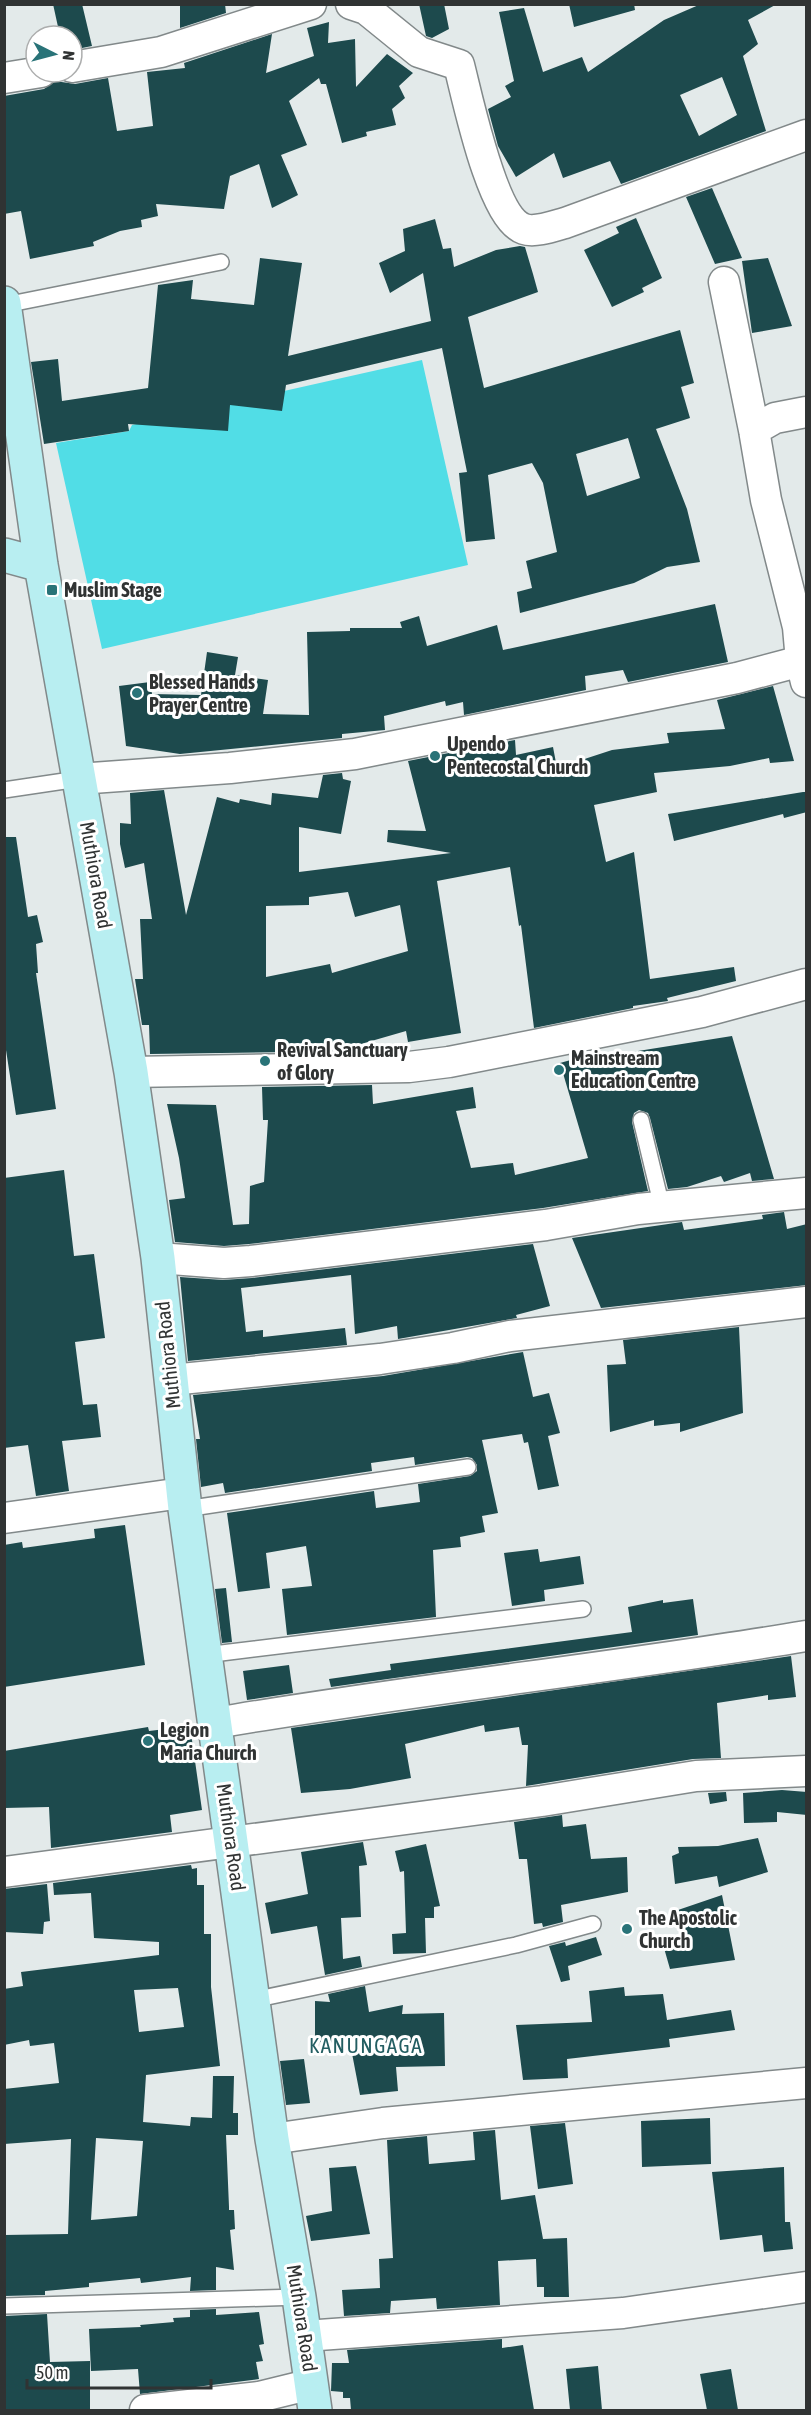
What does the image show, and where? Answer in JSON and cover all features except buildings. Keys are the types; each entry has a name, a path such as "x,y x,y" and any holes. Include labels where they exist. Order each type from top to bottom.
{"street":[{"path":"84,65 161,52 310,4"},
{"path":"351,4 366,9 419,52 459,65 488,173 513,224 527,231 565,224 807,135"},
{"path":"4,78 24,75"},
{"path":"78,779 230,768 356,754 748,676 804,672 798,627 766,500 724,282"},
{"name":"Muthiora Road","path":"5,304 41,565 131,1072 158,1258 183,1501 216,1724 272,2139 314,2397"},
{"path":"754,430 775,418 807,412"},
{"path":"4,555 41,565"},
{"path":"131,1072 409,1067 448,1062 702,1012 807,984"},
{"path":"158,1258 224,1263 251,1261 546,1225 662,1207 807,1193"},
{"path":"171,1380 380,1359 453,1348 510,1336 807,1302"},
{"path":"4,1518 183,1501"},
{"path":"216,1724 417,1691 642,1662 807,1636"},
{"path":"4,1872 542,1800 696,1776 807,1772"},
{"path":"272,2139 383,2123 807,2083"},
{"path":"305,2336 623,2313 807,2287"},
{"path":"145,2410 259,2397 314,2397"}],"lane":[{"path":"5,304 221,262"},
{"path":"4,790 78,779"},
{"path":"641,1120 662,1207"},
{"path":"183,1501 468,1467"},
{"path":"205,1655 583,1609"},
{"path":"253,2001 516,1945 593,1924"},
{"path":"4,2306 299,2297"}],"shaded area":[{"path":"422,360 468,565 102,649 56,443 129,431 132,425"}],"place":[{"name":"Muslim Stage","path":"52,590"},
{"name":"Blessed Hands Prayer Centre","path":"137,693"},
{"name":"Upendo Pentecostal Church","path":"435,756"},
{"name":"Revival Sanctuary of Glory","path":"265,1061"},
{"name":"Mainstream Education Centre","path":"559,1070"},
{"name":"Legion Maria Church","path":"148,1741"},
{"name":"The Apostolic Church","path":"627,1929"}],"district":[{"name":"KANUNGAGA","path":"366,2046"}]}
